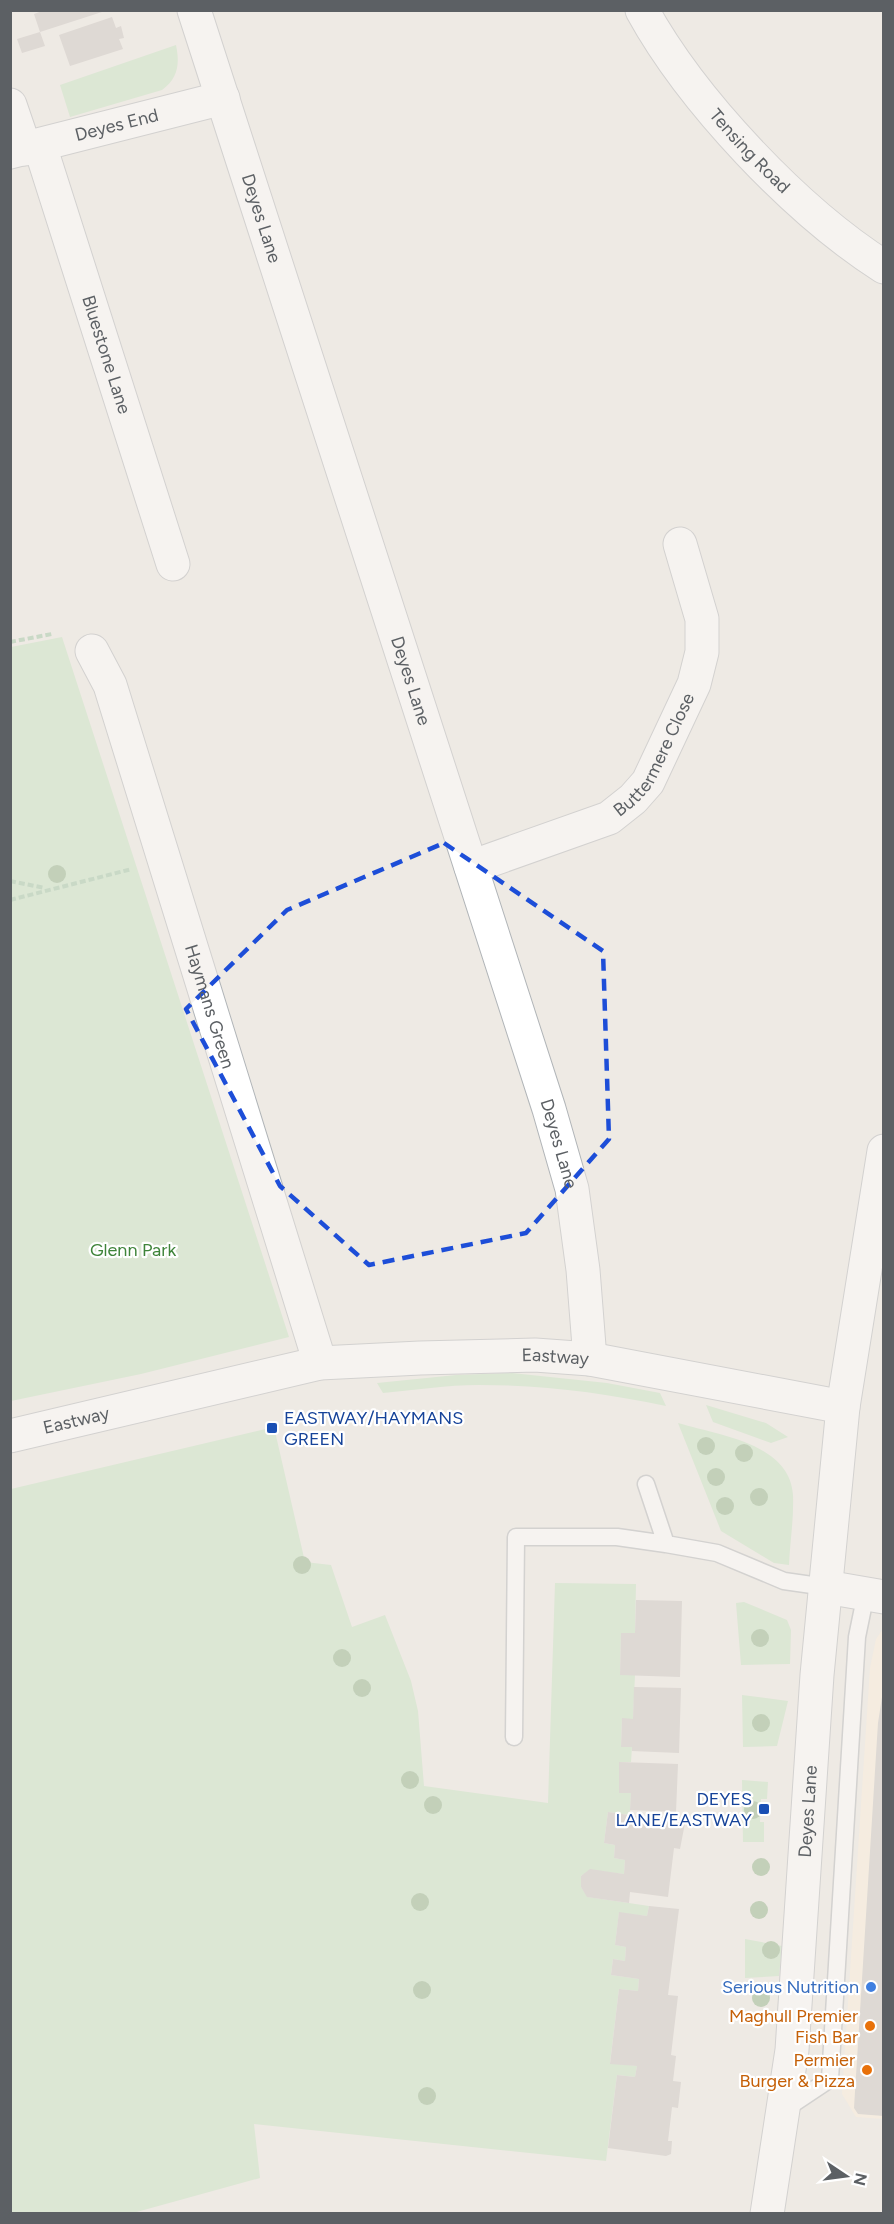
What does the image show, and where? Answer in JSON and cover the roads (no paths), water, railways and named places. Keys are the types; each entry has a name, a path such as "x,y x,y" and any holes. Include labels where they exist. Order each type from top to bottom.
{"street":[{"name":"Deyes Lane","path":"194,10 549,1109 572,1189 583,1270 590,1359"},
{"name":"Tensing Road","path":"642,10 658,39 717,114 774,177 820,218 884,267"},
{"name":"Deyes End","path":"25,149 223,98"},
{"name":"Bluestone Lane","path":"10,105 173,564"},
{"name":"Buttermere Close","path":"471,867 609,818 633,799 648,782 694,684 702,652 702,619 680,544"},
{"name":"Haymans Green","path":"92,651 110,686 320,1364"},
{"path":"843,1407 884,1151"},
{"name":"Eastway","path":"10,1436 320,1364 535,1355 590,1359 843,1407"},
{"name":"Deyes Lane","path":"767,2214 785,2109 794,2027 826,1587 843,1407"},
{"path":"826,1587 875,1595"}],"lane":[{"path":"646,1484 666,1544"},
{"path":"514,1737 516,1537 617,1537 666,1544 717,1553 784,1581 826,1587"},
{"path":"785,2109 830,2079 858,1637 875,1595"}],"place":[{"name":"EASTWAY/HAYMANS GREEN","path":"272,1428"},
{"name":"DEYES LANE/EASTWAY","path":"764,1809"},
{"name":"Serious Nutrition","path":"871,1987"},
{"name":"Maghull Premier Fish Bar","path":"870,2026"},
{"name":"Permier Burger & Pizza","path":"867,2070"}],"park label":[{"name":"Glenn Park","path":"133,1250"}]}
